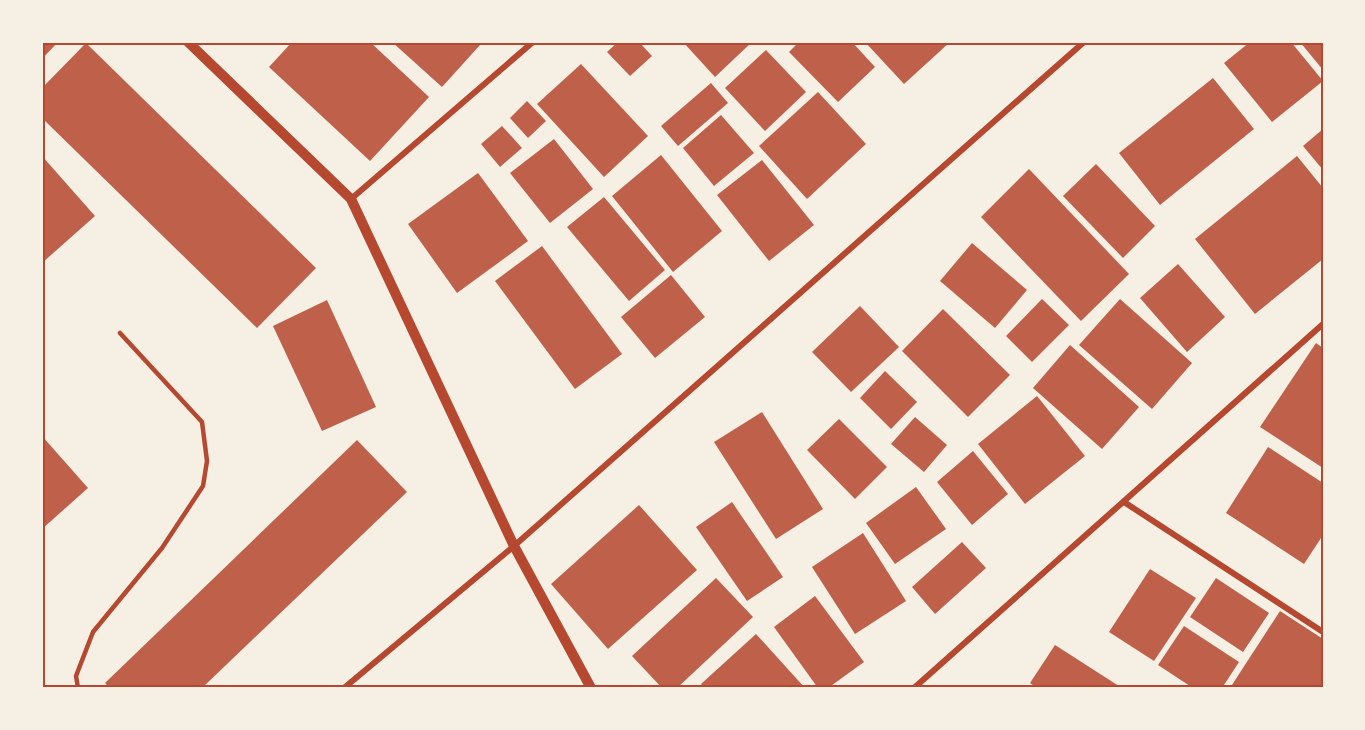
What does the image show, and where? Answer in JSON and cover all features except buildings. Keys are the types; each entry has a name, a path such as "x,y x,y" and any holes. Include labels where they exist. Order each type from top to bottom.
{"street":[{"path":"188,42 351,199 513,546 591,688"},
{"path":"351,199 533,42"},
{"path":"344,688 513,546 1084,42"},
{"path":"914,688 1323,324"},
{"path":"1124,502 1323,632"}],"lane":[{"path":"78,688 76,676 93,632 162,548 203,486 207,461 202,422 120,333"}]}
